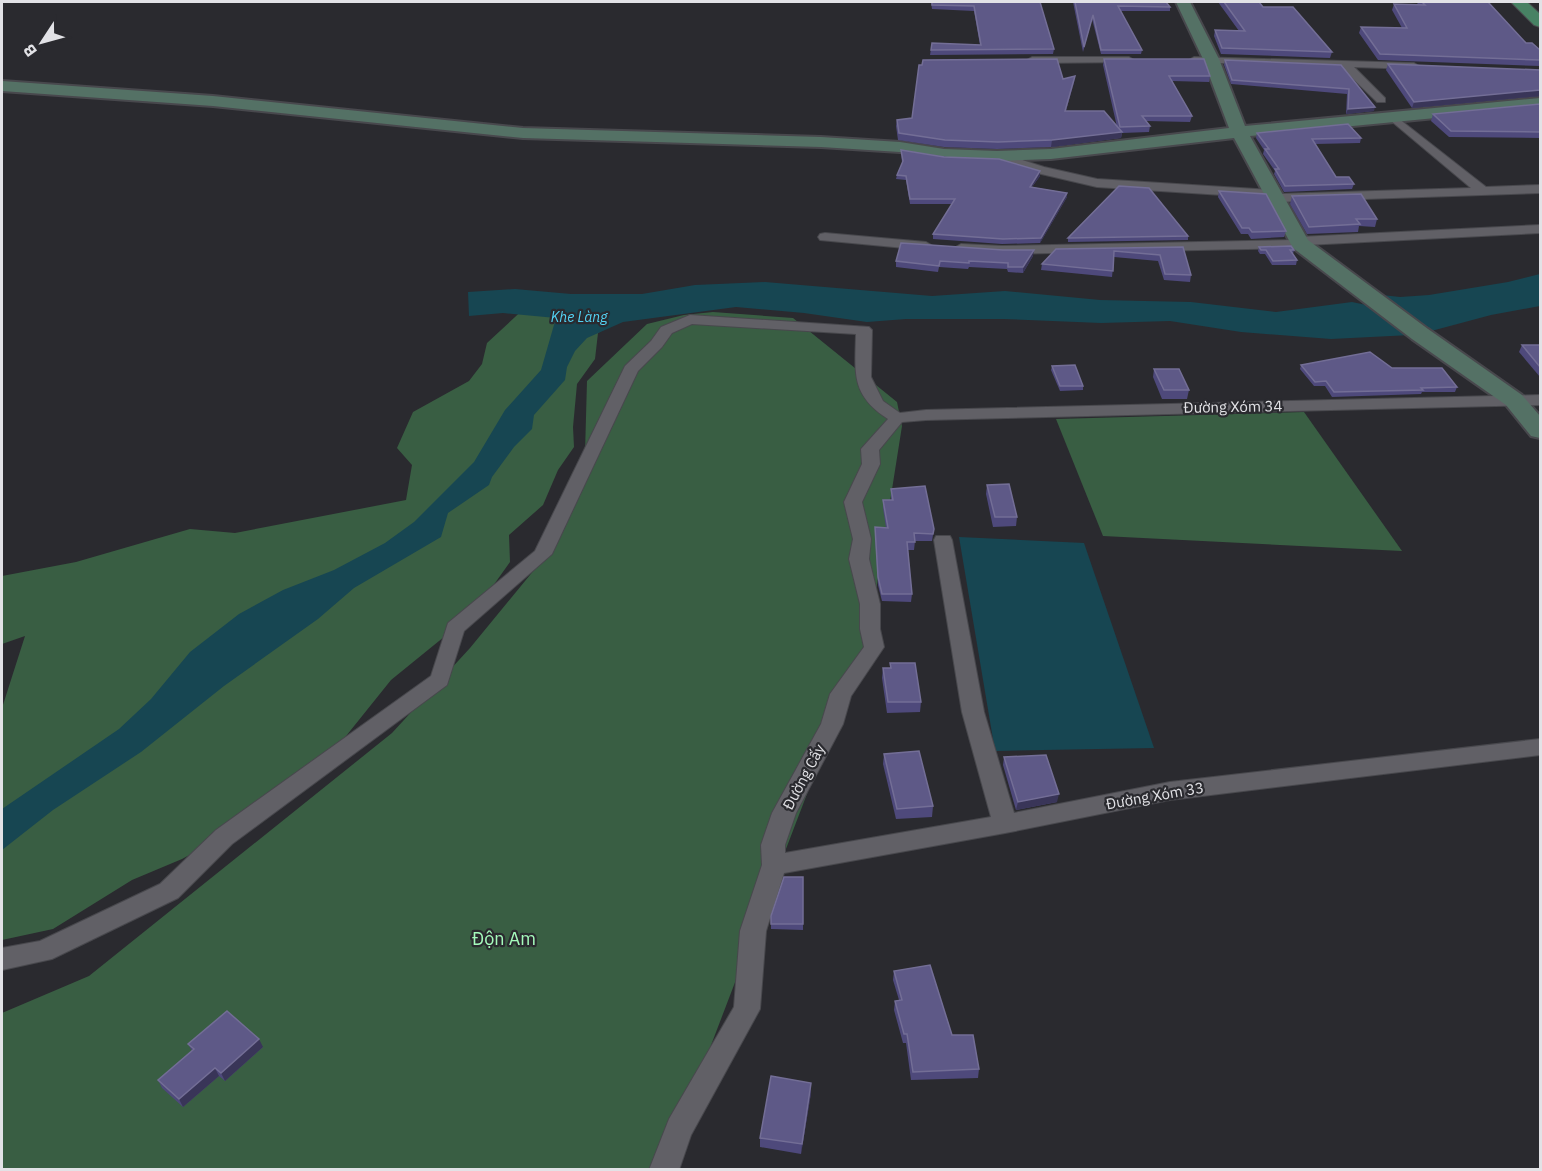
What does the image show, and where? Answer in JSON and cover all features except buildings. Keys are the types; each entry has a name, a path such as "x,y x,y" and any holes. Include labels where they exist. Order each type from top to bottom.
{"main road":[{"path":"1519,2 1540,22"}],"street":[{"path":"1183,2 1211,60 1239,132 1300,243 1364,293 1514,400 1540,431"},
{"path":"1024,60 1141,60"},
{"path":"1187,60 1424,67"},
{"path":"1343,63 1381,100"},
{"path":"2,86 213,101 523,133 821,142 900,147 944,154 997,156 1051,154 1239,132 1540,103"},
{"path":"1394,118 1483,191"},
{"path":"997,156 1041,170 1097,183 1275,196 1540,189"},
{"path":"825,237 1002,250 1300,243 1540,229"},
{"path":"2,959 43,951 104,924 169,891 224,837 440,680 455,628 543,554 631,369 657,344 666,330 690,319 864,330 863,377 876,404 897,418"},
{"name":"Đường Xóm 34","path":"897,418 926,415 1540,400"},
{"name":"Đường Cấy","path":"664,1170 679,1129 747,1009 753,931 774,865 773,845 784,813 832,724 841,694 874,647 870,604 860,559 862,539 853,502 871,464 870,449 897,418"},
{"path":"943,540 971,702 1005,824"},
{"name":"Đường Xóm 33","path":"774,865 1005,824 1170,791 1540,747"}],"green space":[{"path":"654,300 598,333 595,359 577,384 573,427 574,447 558,470 543,505 509,535 510,562 490,590 455,628 391,680 330,756 245,825 182,859 132,880 53,929 2,940 2,708 25,636 2,644 2,576 76,562 190,529 235,533 406,500 412,465 397,448 413,412 469,381 482,364 487,343 529,304"},
{"name":"Độn Am","path":"713,312 793,318 897,402 902,426 870,629 679,1129 668,1169 2,1169 2,1013 89,976 392,733 470,648 539,564 585,453 587,381 647,324 684,315"},
{"path":"1304,412 1402,551 1103,536 1056,419"}],"water":[{"path":"1540,274 1540,306 1491,315 1420,334 1364,293 1400,297 1429,295 1508,282"},
{"name":"Khe Làng","path":"765,282 932,296 1005,291 1100,300 1191,302 1276,312 1352,302 1376,307 1411,335 1331,339 1241,332 1170,321 1101,323 1003,319 906,319 867,322 736,307 623,322 587,338 575,351 567,367 565,380 534,415 532,429 514,447 492,477 489,485 448,513 441,537 354,588 318,619 224,686 141,752 53,810 2,850 2,809 119,729 151,699 190,652 239,614 283,590 334,570 385,543 414,522 474,462 505,410 541,370 556,318 503,313 469,316 468,292 515,289 571,294 642,294 695,285"},
{"path":"959,537 1084,543 1154,748 995,751"}]}
